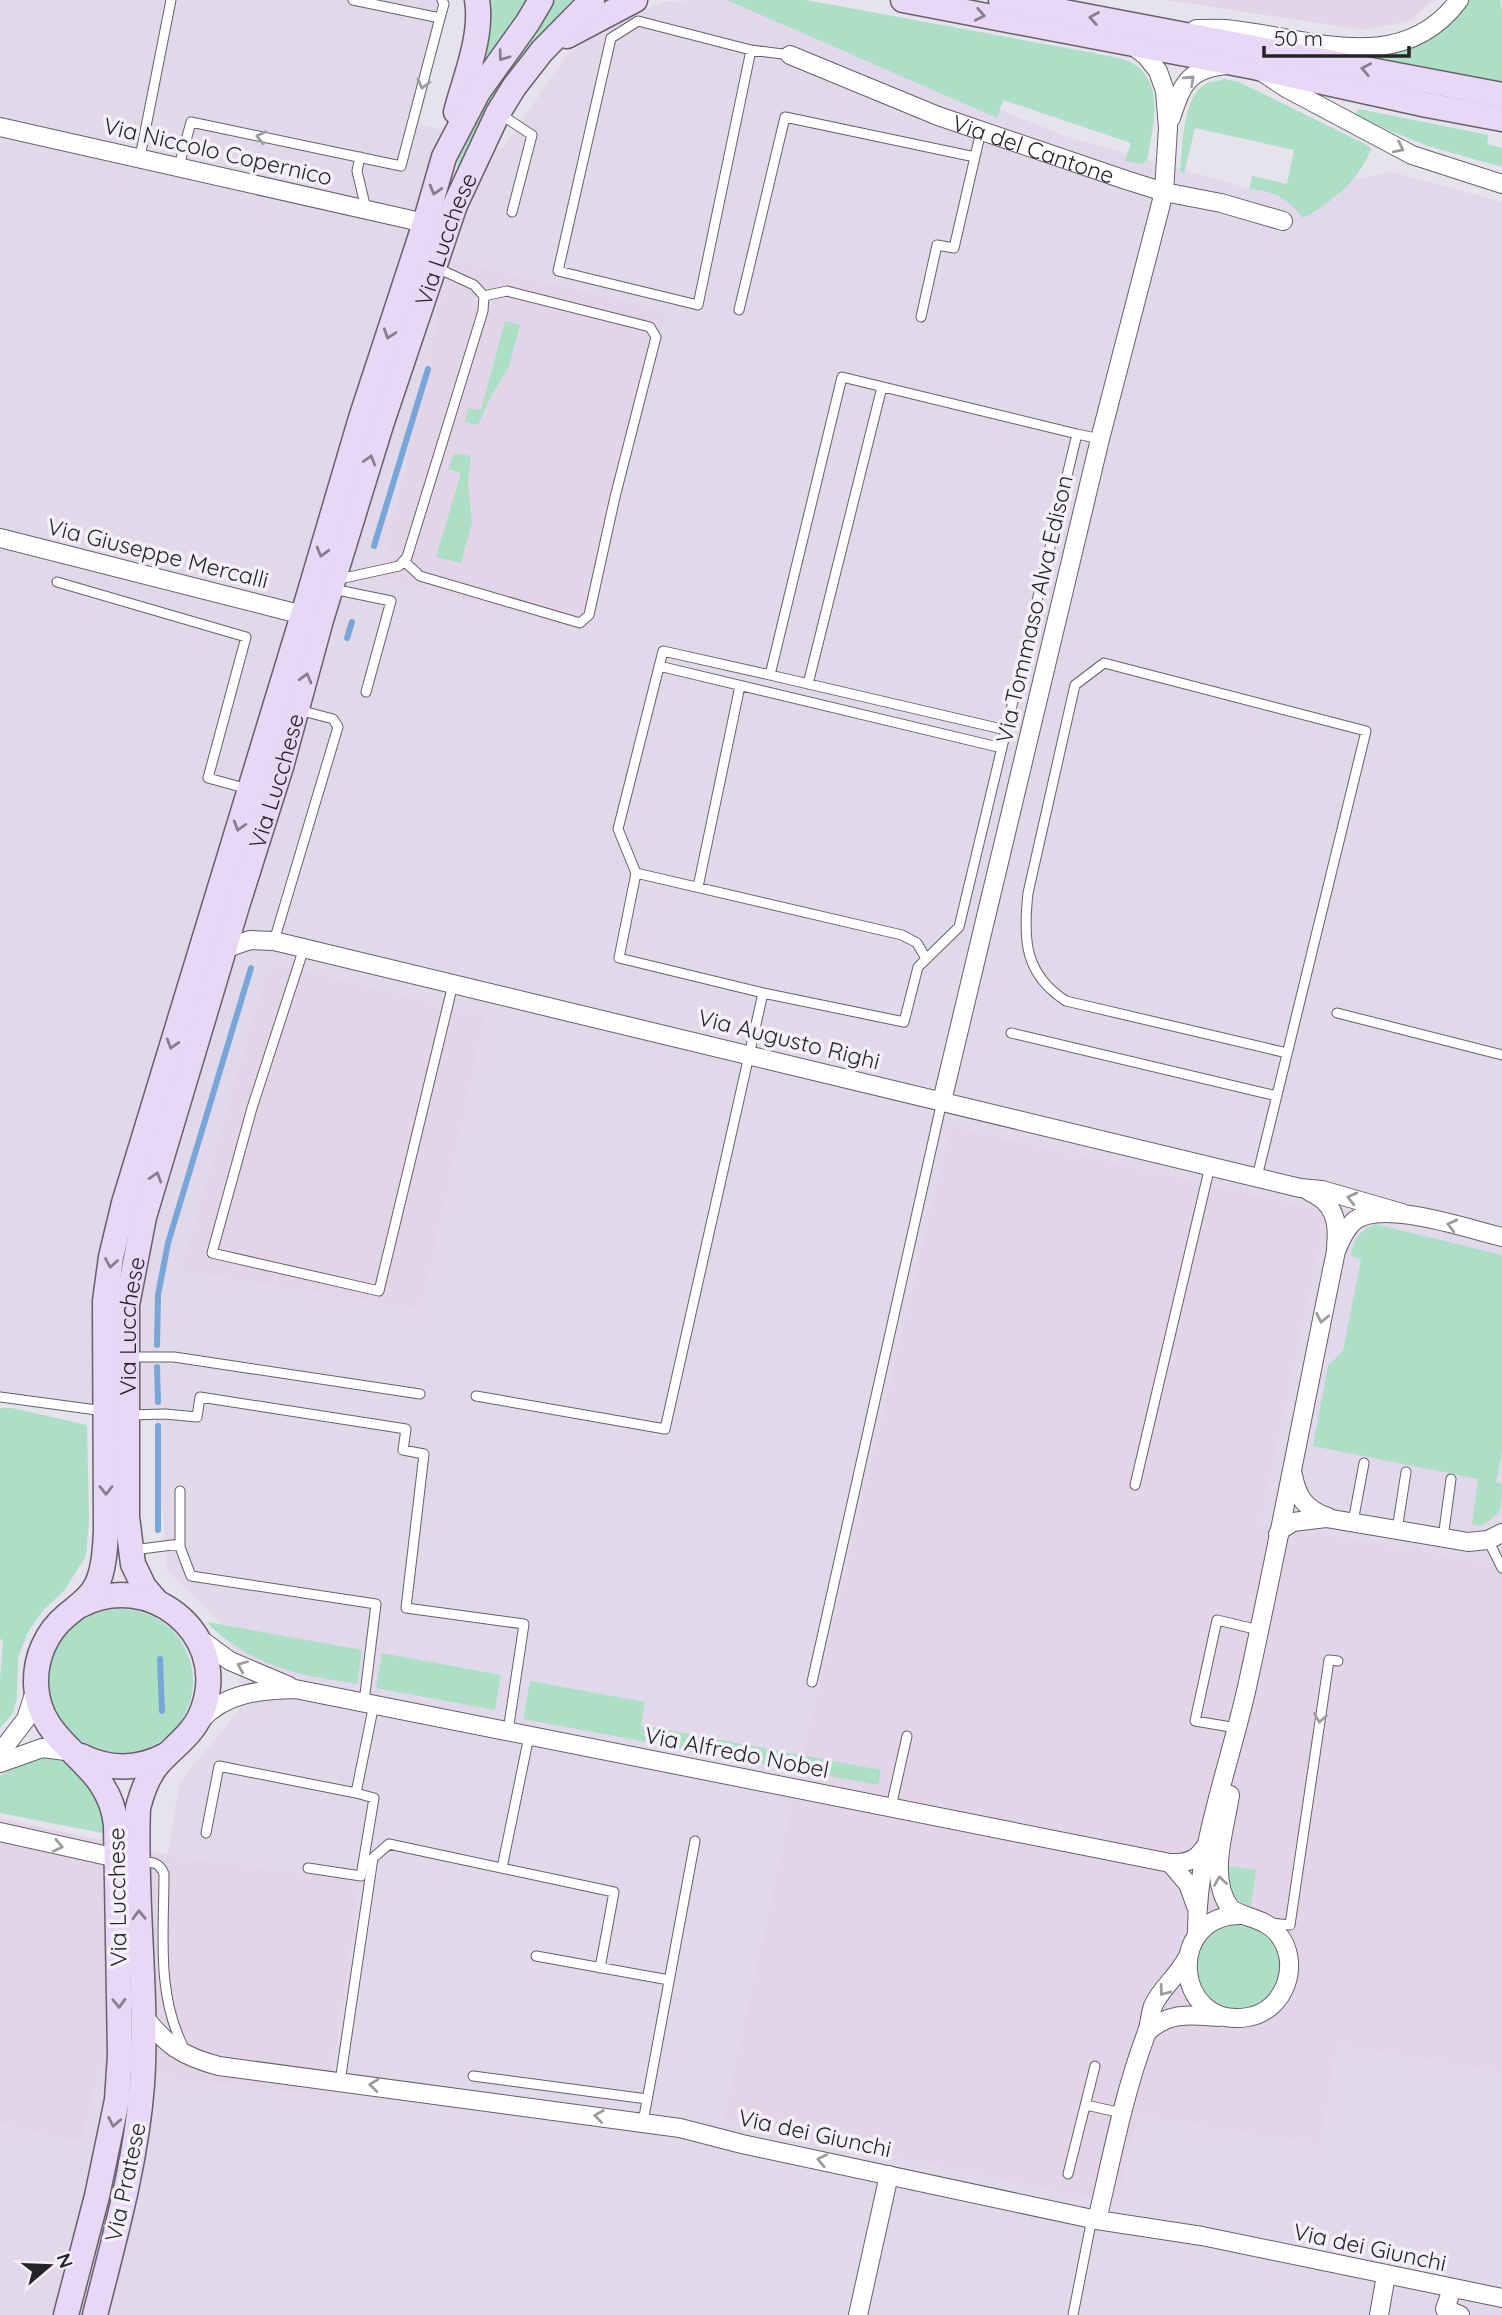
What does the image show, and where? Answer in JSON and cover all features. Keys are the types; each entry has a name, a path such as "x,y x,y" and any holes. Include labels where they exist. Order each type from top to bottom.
{"main road":[{"path":"444,157 476,33 479,18 477,0"},
{"name":"Via Lucchese","path":"157,1602 136,1572 130,1550 124,1414 105,1301 111,1257 124,1203 361,418 444,157 478,92 541,0"},
{"name":"Via Lucchese","path":"131,2056 142,2014 128,1860 112,1805 98,1777 60,1740 48,1724 40,1706 36,1684 38,1662 55,1627 85,1600 97,1584 104,1556 133,1356 127,1305 138,1238 298,709 332,584 433,266 455,205 498,113 542,51 592,0"},
{"path":"542,51 635,0"},
{"path":"1001,0 1502,95"},
{"path":"904,1 1247,65 1502,119"},
{"name":"Via Lucchese","path":"74,1609 91,1600 112,1595 134,1595 157,1602 177,1614 194,1634 203,1652 208,1675 206,1698 197,1724 186,1739 153,1771 141,1796 128,1860 131,2056"},
{"name":"Via Lucchese","path":"74,1752 97,1763 123,1767 148,1763 171,1752"},
{"name":"Via Pratese","path":"68,2308 131,2056"},
{"name":"Via Pratese","path":"96,2311 133,2156 140,2109 131,2056"}],"street":[{"path":"1159,29 1231,29 1347,47 1383,47 1416,37 1428,30 1459,0"},
{"name":"Via Tommaso Alva Edison","path":"942,1101 1100,439 1164,192 1168,128 1165,91 1158,71 1146,56 1132,44 1120,41"},
{"name":"Via del Cantone","path":"790,55 981,131 1164,192 1221,203 1283,222"},
{"path":"1247,65 1412,155 1502,184"},
{"name":"Via Tommaso Alva Edison","path":"1168,128 1179,93 1188,79 1210,67 1247,65"},
{"name":"Via Niccolo Copernico","path":"0,128 140,157 425,223"},
{"name":"Via Giuseppe Mercalli","path":"0,538 303,615"},
{"path":"237,906 248,926 270,940"},
{"name":"Via Augusto Righi","path":"224,949 240,941 270,940 1300,1188 1316,1194 1330,1206 1337,1229 1336,1251"},
{"name":"Via Augusto Righi","path":"1300,1188 1322,1190 1502,1237"},
{"path":"1197,1935 1197,1909 1209,1840 1247,1688 1336,1251 1347,1229 1358,1219 1375,1213 1402,1213"},
{"path":"1292,1464 1295,1484 1302,1501 1319,1514 1468,1542 1495,1536"},
{"path":"1278,1535 1293,1522 1332,1518"},
{"name":"Via Alfredo Nobel","path":"194,1634 230,1661 295,1689"},
{"path":"0,1753 26,1719 32,1706 36,1684"},
{"path":"1147,2032 1167,2018 1186,2014 1234,2018 1255,2015 1279,1998 1286,1984 1289,1969 1287,1950 1278,1934 1266,1923 1231,1909 1218,1877 1247,1688"},
{"name":"Via Alfredo Nobel","path":"197,1724 212,1709 229,1699 266,1689 295,1689 1170,1863"},
{"path":"0,1763 42,1748 74,1752"},
{"path":"0,1832 128,1860"},
{"path":"1170,1863 1184,1863 1198,1857 1209,1840"},
{"path":"1170,1863 1188,1884 1197,1909"},
{"path":"1094,2219 1154,2005 1178,1973 1197,1935 1219,1919 1244,1915"},
{"path":"1188,1954 1189,1980 1196,1996 1214,2012 1234,2018"},
{"name":"Via dei Giunchi","path":"142,2014 170,2046 188,2056 219,2066 680,2127 742,2144 1094,2219 1202,2236 1452,2289 1444,2309 1460,2315"},
{"path":"858,2315 889,2175"},
{"path":"1379,2315 1386,2275"},
{"path":"1452,2289 1502,2298"},
{"name":"Via Pratese","path":"68,2308 96,2311"}],"lane":[{"path":"140,157 171,0"},
{"path":"353,0 440,18"},
{"path":"179,166 191,122 401,166 444,4 442,0"},
{"path":"751,50 698,305 558,271 611,38 638,21 751,50 790,55"},
{"path":"498,113 532,135 512,212"},
{"path":"739,310 785,117 975,157"},
{"path":"921,317 937,245 954,248 981,131"},
{"path":"360,157 357,171 366,209"},
{"path":"332,584 399,566 407,557 483,311 484,296 474,285 433,266"},
{"path":"404,561 420,576 580,623 589,615 615,498 656,337 650,327 507,291 484,296"},
{"path":"770,675 842,377 1100,439"},
{"path":"808,684 882,387"},
{"path":"1006,730 663,651 618,829 636,873 619,958 763,993 904,1022 918,967 925,957 959,927 1077,434"},
{"path":"57,582 246,637 208,778 250,790"},
{"path":"332,584 391,601 366,692"},
{"path":"1256,1177 1287,1053 1366,731 1104,663 1075,685 1028,893 1026,916 1030,960 1039,978 1066,1001 1287,1053"},
{"path":"659,666 1002,748"},
{"path":"698,887 740,685"},
{"path":"270,940 338,727 333,719 298,709"},
{"path":"636,873 902,935 917,943 925,957"},
{"path":"304,948 252,1108 212,1253 379,1292 453,984"},
{"path":"476,1396 665,1429 763,993"},
{"path":"1337,1013 1502,1055"},
{"path":"1011,1033 1276,1096"},
{"path":"812,1682 942,1101"},
{"path":"1135,1485 1210,1166"},
{"path":"133,1356 165,1356 420,1394"},
{"path":"0,1397 124,1414 197,1418 200,1397 406,1429 403,1450 424,1454 406,1608 524,1624 508,1731"},
{"path":"1353,1522 1364,1463"},
{"path":"1397,1530 1406,1472"},
{"path":"1443,1538 1451,1479"},
{"path":"180,1491 181,1555 191,1576 376,1604 369,1703 356,1793"},
{"path":"1495,1536 1502,1568"},
{"path":"130,1550 180,1544"},
{"path":"1237,1728 1195,1721 1217,1620 1259,1630"},
{"path":"1266,1923 1290,1925 1329,1660 1338,1661"},
{"path":"502,1868 529,1736"},
{"path":"891,1807 907,1736"},
{"path":"206,1833 219,1766 374,1798 361,1876 308,1868"},
{"path":"643,2122 695,1841"},
{"path":"340,2082 373,1858 389,1844 614,1892 600,1968"},
{"path":"128,1860 155,1862 161,1866 164,1874 166,1991 172,2021 188,2056"},
{"path":"536,1956 669,1980"},
{"path":"1068,2174 1095,2066"},
{"path":"473,2076 647,2099"},
{"path":"1086,2105 1122,2113"},
{"path":"1073,2315 1094,2219"}],"shaded area":[{"path":"0,0 447,0 449,4 419,123 502,150 567,54 626,17 666,1 727,0 1065,136 1254,190 1370,177 1389,171 1502,202 1502,1566 1260,1523 1327,1211 950,1126 800,1764 722,2120 1118,2204 1137,2115 1320,2145 1338,2046 1502,2073 1502,2315 0,2315 0,2125 81,2143 99,2071 329,2097 361,1882 168,1855 179,1783 246,1702 227,1629 167,1570 156,1415 0,1392","holes":["450,259 668,311 589,632 380,579","269,963 485,1015 421,1310 180,1271"]},
{"path":"1166,0 1433,0 1409,21 1365,30"},
{"path":"450,259 668,311 589,632 380,579"},
{"path":"269,962 486,1015 421,1310 180,1271"},
{"path":"950,1126 1328,1211 1502,1566 1502,2073 1338,2046 1320,2145 1118,2204 722,2121 800,1764"},
{"path":"0,1818 168,1855 361,1881 329,2097 99,2071 81,2143 0,2125"}],"green space":[{"path":"486,0 534,0 478,83"},
{"path":"552,0 572,0 527,53 455,182 465,133"},
{"path":"727,0 806,0 1128,61 1143,72 1150,82 1153,95 1154,122 1147,161 1142,164 1125,161 1131,143 1003,100 997,118"},
{"path":"1468,0 1500,0 1502,84 1374,59 1375,55 1402,51 1428,39 1451,21"},
{"path":"1224,79 1239,82 1367,145 1371,148 1360,170 1344,189 1303,218 1292,205 1280,197 1249,189 1252,176 1287,184 1294,150 1195,128 1184,174 1180,171 1183,136 1193,98 1207,83"},
{"path":"1359,109 1488,135 1487,144 1502,148 1502,167 1428,146 1358,118 1355,115"},
{"path":"505,321 520,325 509,366 478,425 465,422 468,408 481,410"},
{"path":"454,453 471,456 468,482 472,522 461,563 436,557 461,473 448,469"},
{"path":"1375,1224 1502,1255 1502,1452 1496,1482 1502,1484 1502,1499 1497,1514 1481,1526 1472,1524 1478,1479 1313,1446 1328,1366 1343,1351 1361,1259 1351,1256 1352,1250 1361,1233"},
{"path":"0,1408 12,1408 87,1425 89,1519 86,1556 64,1591 44,1609 28,1632 18,1658 17,1699 12,1715 0,1728 3,1640 0,1639"},
{"path":"121,1609 149,1614 172,1630 188,1653 193,1681 188,1709 172,1732 149,1748 121,1753 93,1748 70,1732 54,1709 49,1681 54,1653 70,1630 93,1614"},
{"path":"207,1622 362,1650 357,1684 304,1675 273,1665 237,1647"},
{"path":"382,1653 501,1675 495,1710 376,1688"},
{"path":"530,1681 645,1702 641,1725 881,1770 878,1785 523,1719"},
{"path":"30,1759 66,1759 99,1787 107,1834 0,1813 0,1776"},
{"path":"1229,1866 1256,1870 1251,1906 1244,1904 1232,1891"},
{"path":"1239,1925 1255,1928 1274,1944 1281,1967 1278,1983 1262,2002 1239,2009 1223,2006 1204,1990 1197,1967 1200,1951 1216,1932"}],"waterway":[{"path":"374,546 428,369"},
{"path":"347,638 352,622"},
{"path":"157,1345 158,1295 168,1243 251,968"},
{"path":"157,1367 158,1402"},
{"path":"158,1426 158,1530"},
{"path":"160,1659 162,1711"}]}
